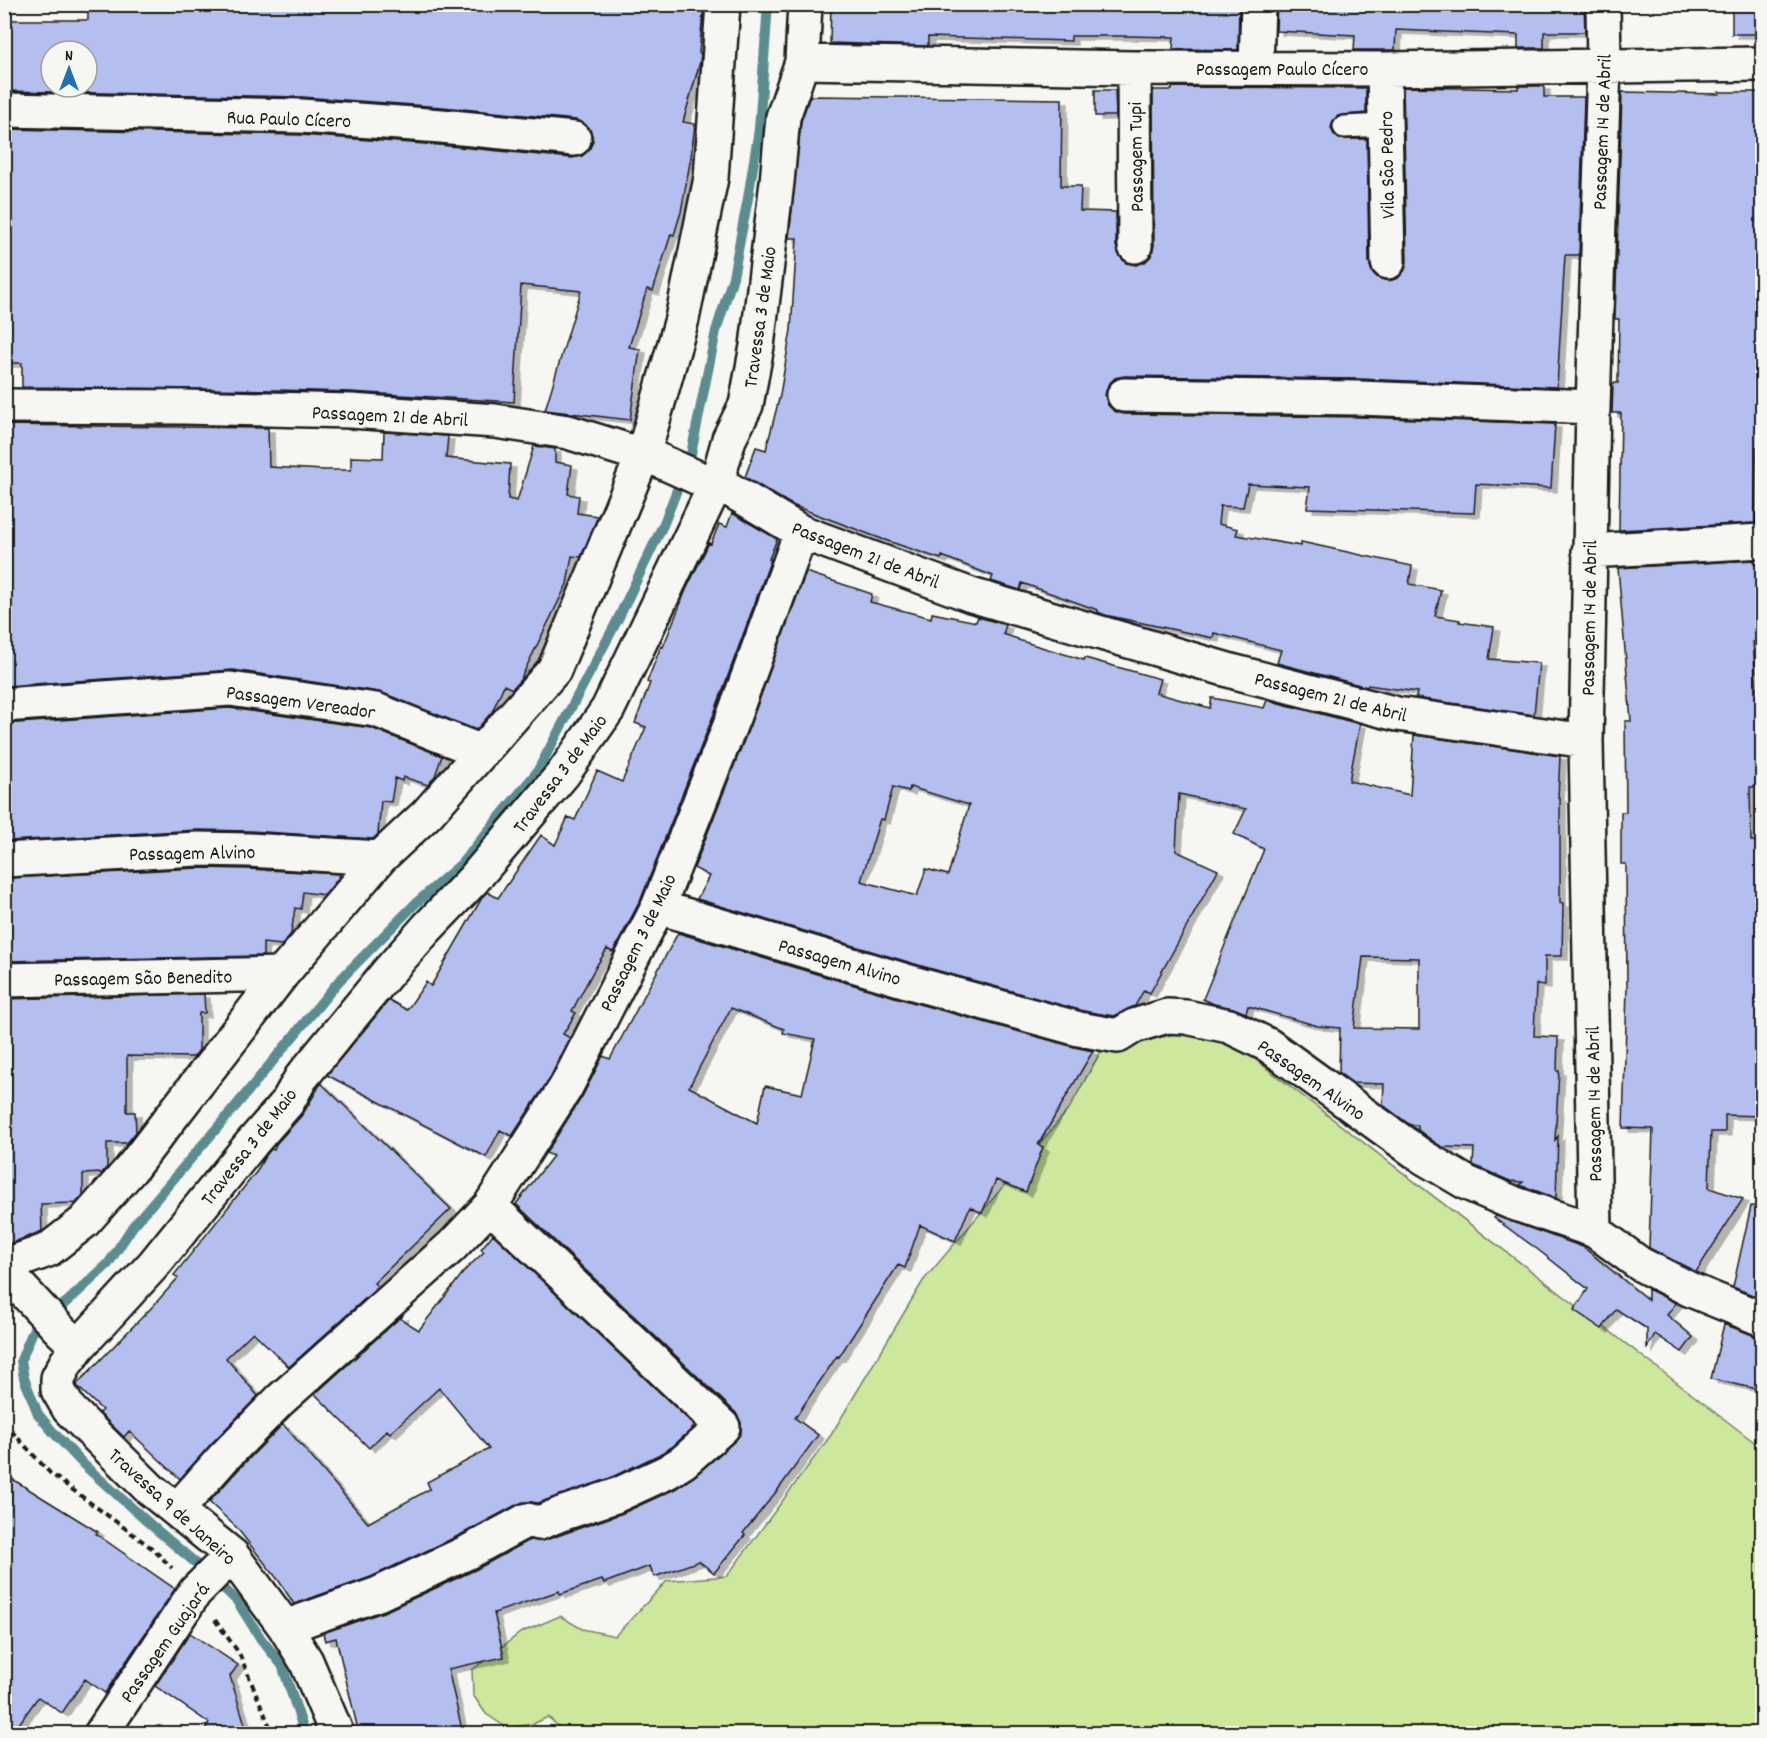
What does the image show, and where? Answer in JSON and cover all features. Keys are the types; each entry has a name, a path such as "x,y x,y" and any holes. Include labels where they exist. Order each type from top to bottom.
{"street":[{"path":"69,1339 5,1269 48,1250 84,1222 131,1169 282,974 380,858 427,814 554,670 651,458 711,178 723,4"},
{"name":"Travessa 3 de Maio","path":"69,1339 154,1264 287,1103 301,1078 388,972 474,880 563,774 608,709 746,405 757,346 783,117 802,62 805,4"},
{"path":"1256,67 1258,4"},
{"name":"Passagem 14 de Abril","path":"1595,1231 1586,741 1589,551 1604,65 1603,4"},
{"name":"Passagem Paulo Cícero","path":"802,62 1134,68 1383,69 1762,64"},
{"name":"Passagem Tupi","path":"1134,68 1136,246"},
{"name":"Vila São Pedro","path":"1383,69 1388,262"},
{"name":"Rua Paulo Cícero","path":"4,110 301,116 441,126 573,139"},
{"path":"1125,395 1359,398 1593,407"},
{"name":"Passagem 21 de Abril","path":"4,406 351,411 495,421 568,432 651,458 712,482 801,532 971,595 1235,672 1397,714 1586,741"},
{"name":"Passagem 3 de Maio","path":"177,1510 224,1457 280,1400 452,1246 490,1206 566,1087 658,907 732,718 801,532"},
{"path":"1589,551 1762,542"},
{"name":"Passagem Vereador","path":"4,705 230,689 376,710 482,752"},
{"name":"Passagem Alvino","path":"4,860 197,849 249,849 380,858"},
{"name":"Passagem Alvino","path":"658,907 1079,1029 1118,1036 1134,1026 1167,1016 1186,1017 1228,1026 1268,1045 1423,1157 1467,1183 1513,1203 1595,1231 1640,1264 1691,1290 1762,1319"},
{"name":"Passagem São Benedito","path":"4,980 282,974"},
{"path":"285,1627 378,1594 527,1521 539,1523 615,1496 683,1462 723,1427 490,1206"},
{"name":"Travessa 9 de Janeiro","path":"69,1339 66,1362 58,1378 58,1390 69,1409 150,1489 177,1510 228,1559 285,1627 306,1661 337,1734"},
{"name":"Passagem Guajará","path":"101,1734 195,1592 228,1559"}],"lane":[{"path":"1344,127 1385,125"}],"path":[{"path":"4,1424 50,1473 153,1549 195,1592 239,1653 273,1734"}],"green space":[{"path":"1198,1029 1252,1057 1762,1448 1762,1733 567,1734 548,1717 533,1724 507,1728 486,1714 473,1695 472,1670 520,1633 560,1616 582,1629 615,1636 667,1581 727,1576 831,1435 923,1281 1069,1109 1101,1051"}],"building":[{"path":"88,4 704,4 700,62 683,122 695,124 691,157 681,212 674,235 671,234 653,291 647,289 629,347 640,349 630,420 545,410 581,291 521,285 514,402 351,392 22,387 22,363 4,363 4,129 300,135 572,158 582,156 589,150 593,141 591,131 585,124 576,120 302,97 99,93 99,39 39,39 39,92 4,91 4,20 88,20"},
{"path":"831,4 1239,4 1238,50 1173,49 1174,37 1126,36 1071,36 1071,41 928,37 928,46 830,43"},
{"path":"1277,4 1584,4 1585,32 1544,32 1544,48 1518,48 1518,35 1396,30 1395,50 1354,50 1355,35 1276,31"},
{"path":"1732,4 1762,4 1762,34 1732,34"},
{"path":"1518,86 1544,86 1544,97 1584,97 1579,255 1565,255 1557,387 1359,379 1124,376 1115,378 1108,385 1105,395 1108,405 1114,411 1124,414 1359,417 1555,424 1551,488 1476,484 1474,513 1307,508 1310,487 1248,484 1243,507 1220,506 1218,524 1238,529 1236,535 1301,546 1301,542 1412,566 1409,584 1441,590 1435,616 1494,627 1489,659 1539,663 1534,715 1416,698 1417,692 1368,685 1367,687 1277,663 1281,650 1214,633 1213,638 1105,615 1098,610 1022,583 1020,590 991,581 993,576 942,556 941,559 882,539 792,505 745,477 756,447 766,450 780,395 791,330 797,238 789,238 801,121 810,96 1062,99 1061,186 1081,186 1080,211 1116,212 1116,246 1119,255 1126,263 1136,265 1145,262 1151,256 1154,246 1153,90 1172,90 1172,87 1366,88 1366,113 1338,116 1331,128 1339,139 1367,139 1369,262 1372,272 1378,278 1388,281 1398,278 1405,270 1407,262 1403,87 1518,89"},
{"path":"1095,90 1115,90 1116,116 1095,116"},
{"path":"1622,92 1719,94 1719,92 1762,92 1762,447 1756,447 1755,523 1619,530 1621,413 1612,413 1613,383 1618,383 1619,319 1615,319"},
{"path":"4,425 268,428 269,467 324,470 351,470 351,457 383,458 384,432 448,436 446,458 510,464 508,499 517,501 534,446 555,449 555,462 572,465 568,494 579,496 577,513 598,516 581,557 572,556 567,584 520,680 512,689 504,685 492,712 476,730 379,692 233,670 5,686"},
{"path":"732,513 777,539 769,559 771,559 715,711 641,899 613,952 607,949 594,970 572,1011 576,1013 563,1034 570,1038 550,1078 512,1136 500,1130 486,1157 327,1075 389,1000 407,1010 426,982 431,986 483,896 487,892 498,898 541,835 555,845 568,817 575,820 597,771 622,782 646,727 635,723 661,646 663,647 686,590 719,524 727,527"},
{"path":"1754,560 1754,564 1762,563 1762,641 1753,642 1759,721 1762,721 1762,787 1750,787 1751,841 1762,841 1762,1116 1725,1115 1725,1132 1711,1132 1709,1188 1743,1199 1696,1272 1649,1248 1653,1129 1623,1128 1627,988 1626,864 1621,864 1621,812 1626,812 1625,721 1631,721 1618,568"},
{"path":"806,572 872,594 870,602 931,618 932,613 976,622 978,617 1006,625 1003,634 1084,660 1085,658 1160,679 1156,693 1210,708 1212,698 1264,708 1267,700 1360,724 1349,781 1410,795 1414,735 1560,756 1558,798 1560,798 1560,903 1563,903 1562,956 1545,956 1545,985 1536,984 1534,1036 1558,1037 1556,1198 1520,1185 1523,1182 1510,1181 1473,1165 1474,1148 1442,1147 1418,1130 1418,1125 1410,1125 1383,1105 1384,1084 1353,1083 1339,1073 1340,1028 1318,1026 1248,1006 1246,1013 1203,999 1264,849 1234,834 1246,809 1179,794 1176,851 1218,870 1150,993 1144,990 1135,1006 1114,1016 1083,1011 697,899 709,876 694,868","holes":["893,787 909,791 910,787 969,805 948,875 926,869 917,896 861,881 880,819 884,820","1363,957 1419,958 1419,1029 1354,1028"]},
{"path":"229,708 371,728 442,756 435,776 428,785 403,777 402,781 395,778 391,802 381,801 378,834 373,839 197,830 9,841 9,835 5,835 4,724"},
{"path":"197,868 340,874 325,895 303,892 301,909 295,908 291,934 282,945 263,943 263,956 4,961 4,902 10,902 9,878"},
{"path":"678,933 915,1003 1093,1051 1038,1145 1043,1147 1026,1192 996,1180 982,1213 970,1207 955,1241 920,1225 905,1268 898,1265 839,1357 837,1356 795,1418 818,1435 743,1533 745,1535 714,1573 699,1561 654,1577 650,1566 604,1583 602,1580 560,1594 559,1591 494,1613 504,1657 448,1669 463,1734 359,1734 336,1638 325,1641 323,1633 386,1611 477,1569 530,1540 546,1540 623,1513 675,1489 695,1476 741,1433 741,1423 736,1413 516,1204 553,1156 546,1153 582,1097 603,1056 610,1059","holes":["731,1008 784,1029 783,1033 815,1039 802,1094 765,1086 757,1123 689,1087"]},
{"path":"204,994 205,1013 199,1013 199,1050 194,1057 127,1056 127,1112 135,1112 136,1132 127,1143 107,1143 107,1167 102,1173 83,1174 83,1195 76,1203 41,1204 42,1231 4,1246 4,999"},
{"path":"321,1083 451,1209 374,1283 378,1287 289,1367 253,1332 226,1358 258,1396 180,1479 129,1431 124,1437 99,1413 102,1410 77,1384 178,1278 174,1275 257,1171 271,1149 274,1150 276,1144 303,1114"},
{"path":"1751,1206 1762,1207 1762,1299 1733,1287"},
{"path":"1496,1216 1583,1247 1648,1300 1648,1289 1676,1303 1667,1315 1693,1337 1682,1352 1655,1334 1647,1348 1647,1329 1616,1309 1602,1329 1574,1310 1588,1289 1494,1218"},
{"path":"493,1234 695,1426 672,1447 608,1479 538,1503 518,1504 460,1535 371,1577 294,1604 279,1581 236,1527 209,1502 283,1424 368,1523 430,1489 427,1482 489,1449 439,1388 390,1433 387,1430 369,1448 315,1394 403,1315 401,1319 419,1330 466,1269 484,1252 481,1249"},
{"path":"1724,1324 1762,1337 1762,1390 1711,1379"},
{"path":"4,1474 98,1532 96,1534 175,1589 105,1693 85,1679 62,1713 38,1697 12,1734 4,1734"},
{"path":"190,1633 238,1665 230,1676 248,1734 202,1734 209,1723 155,1686"}],"waterway":[{"path":"305,1734 282,1665 261,1639 237,1601 84,1465 53,1432 38,1414 24,1378 21,1360 35,1326 68,1301 108,1264 133,1226 338,982 416,903 461,864 537,772 617,621 664,523 691,454 716,331 733,277 748,198 759,129 768,4"}]}
